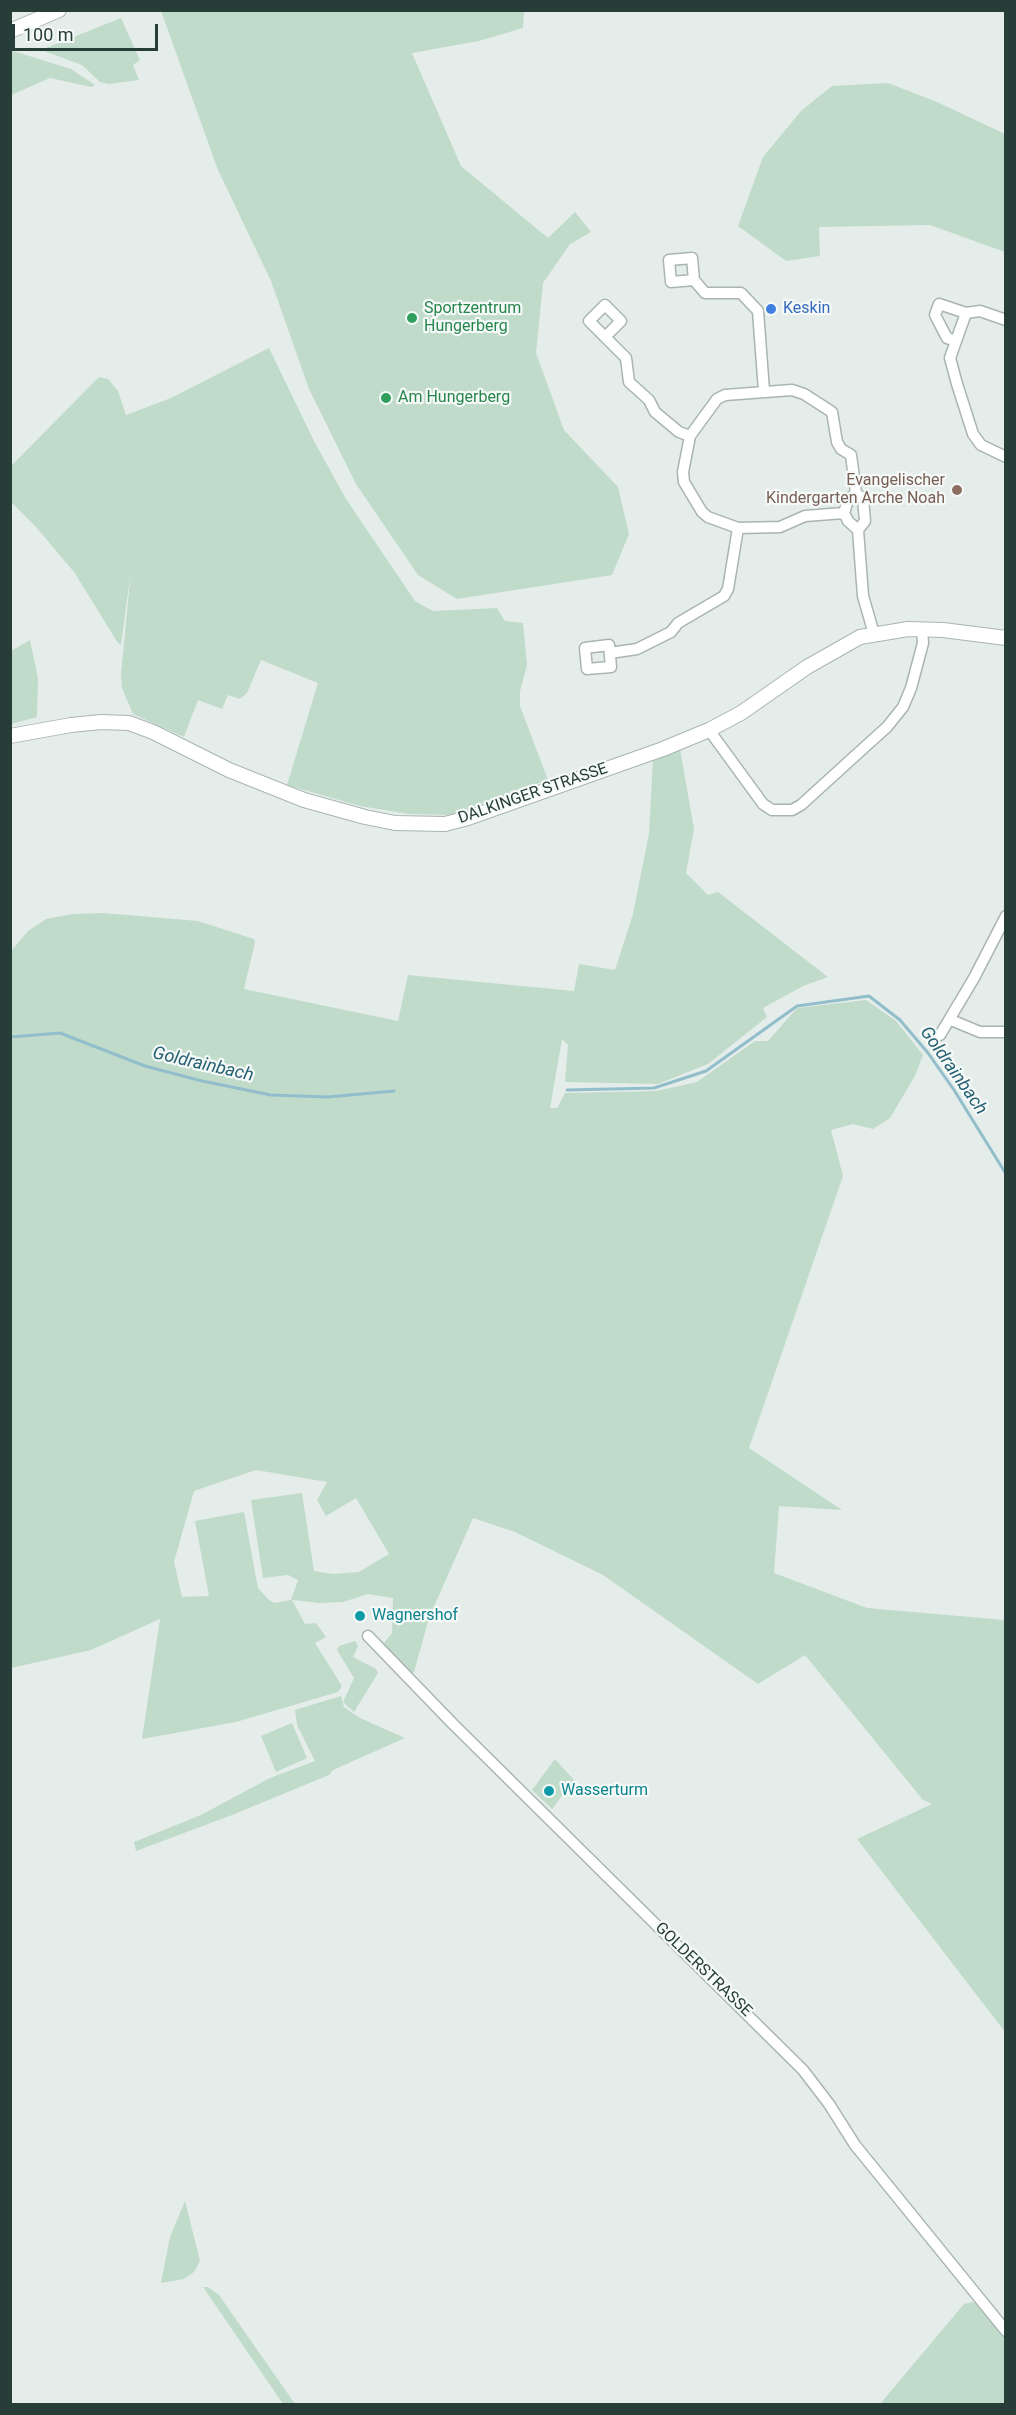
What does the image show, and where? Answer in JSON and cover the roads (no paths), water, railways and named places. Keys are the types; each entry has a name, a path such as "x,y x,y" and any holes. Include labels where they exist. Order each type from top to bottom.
{"street":[{"path":"10,31 59,10"},
{"path":"694,280 705,293 741,293 758,311 764,391"},
{"path":"956,341 947,338 935,315 939,304 966,313 980,311 1005,320"},
{"path":"966,313 950,358 973,434 981,445 1005,457"},
{"path":"605,337 626,358 629,382 649,400 655,412 679,432 690,436"},
{"path":"844,513 805,516 780,527 738,528 708,518 684,482 683,472 690,436 717,399 733,393 792,390 804,394 832,412 837,442 841,449 851,455 856,493 863,499 865,521 858,530 863,596 874,634"},
{"path":"856,493 848,500 844,513 848,521 858,530"},
{"path":"610,653 637,649 671,632 678,623 724,596 728,589 738,528"},
{"path":"709,730 764,804 772,810 792,810 801,805 867,746 887,727 903,707 911,688 923,643 922,630"},
{"name":"DALKINGER STRASSE","path":"10,736 71,725 101,722 129,723 153,732 229,770 304,800 395,823 445,824 663,750 709,730 741,713 807,667 860,637 874,634 943,630 1005,638"},
{"path":"940,1035 1000,937 1005,916"},
{"path":"951,1020 980,1032 1005,1032"},
{"name":"GOLDERSTRASSE","path":"368,1636 453,1724 803,2070 829,2104 855,2145 1005,2331"}],"waterway":[{"name":"Goldrainbach","path":"567,1090 654,1088 706,1071 797,1006 869,996 900,1020 928,1053 954,1090 1006,1174"},
{"name":"Goldrainbach","path":"10,1037 60,1033 145,1066 202,1081 271,1095 328,1097 394,1091"}],"place":[{"name":"Keskin","path":"771,309"},
{"name":"Sportzentrum Hungerberg","path":"412,318"},
{"name":"Am Hungerberg","path":"386,398"},
{"name":"Evangelischer Kindergarten Arche Noah","path":"957,490"},
{"name":"Wagnershof","path":"360,1616"},
{"name":"Wasserturm","path":"549,1791"}]}
